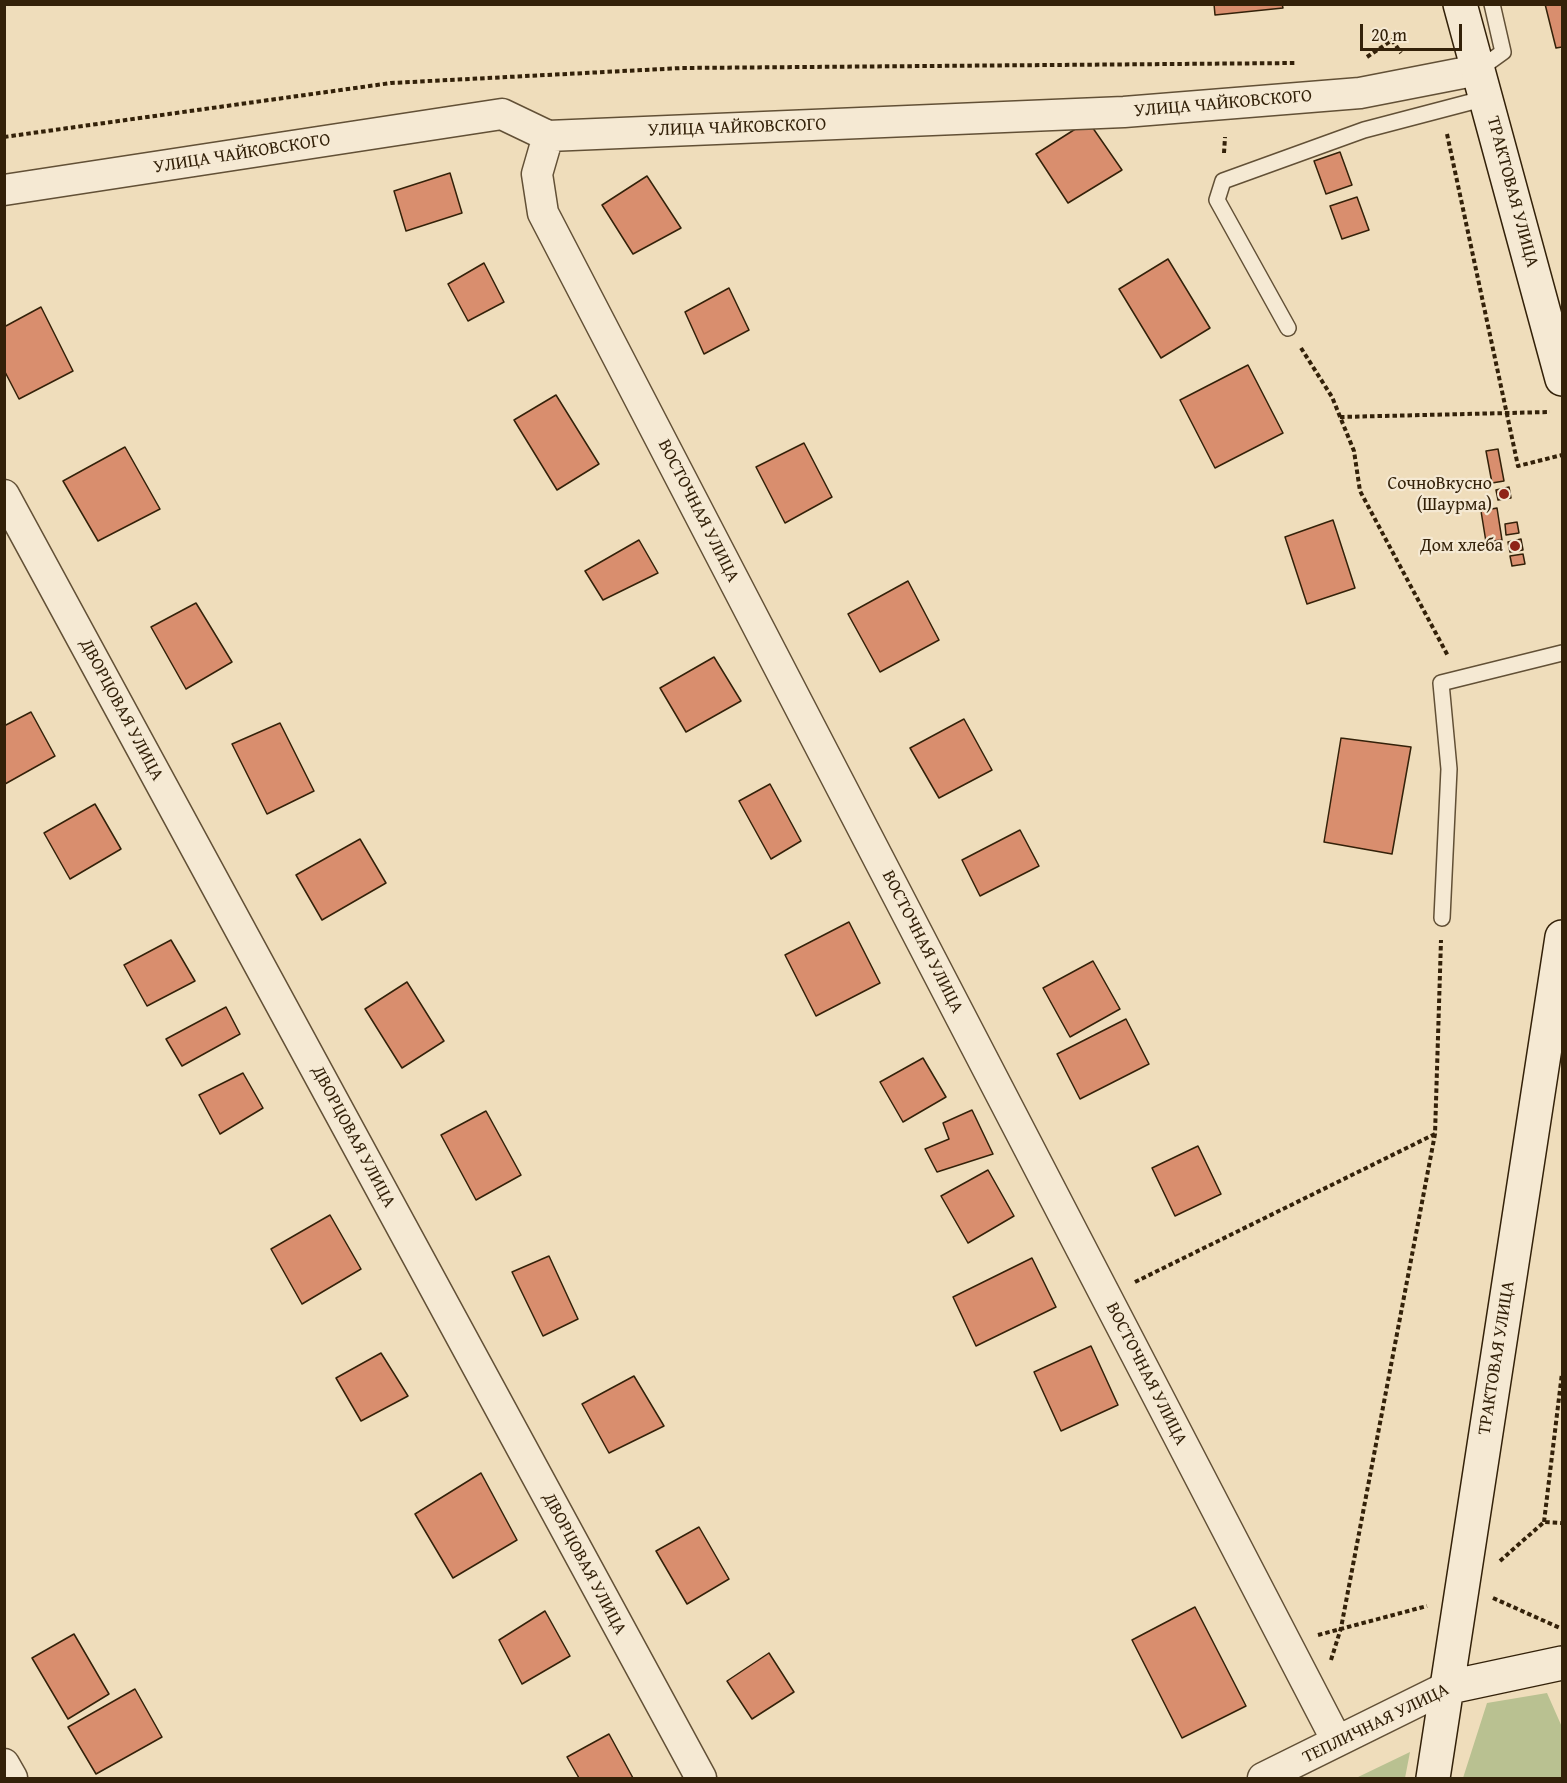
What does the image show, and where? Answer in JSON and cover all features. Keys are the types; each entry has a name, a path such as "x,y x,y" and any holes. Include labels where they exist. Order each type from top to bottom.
{"street":[{"name":"ТРАКТОВАЯ УЛИЦА","path":"1460,4 1563,379"},
{"name":"УЛИЦА ЧАЙКОВСКОГО","path":"4,190 502,114 548,136 1124,112 1482,84"},
{"name":"ВОСТОЧНАЯ УЛИЦА","path":"548,136 537,174 543,213 1338,1741"},
{"name":"ДВОРЦОВАЯ УЛИЦА","path":"4,495 701,1779"},
{"name":"ТРАКТОВАЯ УЛИЦА","path":"1433,1779 1445,1688 1558,1001 1563,937"},
{"name":"ТЕПЛИЧНАЯ УЛИЦА","path":"1263,1779 1445,1688 1563,1663"},
{"path":"4,1764 12,1779"}],"lane":[{"path":"1288,328 1217,200 1223,181 1482,84 1503,52 1491,4"},
{"path":"1442,918 1449,769 1441,683 1563,653"}],"path":[{"path":"1223,181 1226,103"},
{"path":"1288,328 1332,397 1354,451 1360,491 1460,678"},
{"path":"1340,417 1551,412"},
{"path":"1317,1702 1341,1628 1436,1134 1442,918"},
{"path":"1106,1296 1436,1134"},
{"path":"1544,1522 1563,1373"},
{"path":"1491,1597 1563,1629"}],"green space":[{"path":"1547,1693 1562,1727 1562,1778 1463,1778 1487,1703"},
{"path":"1410,1752 1405,1778 1356,1778"}],"building":[{"path":"1214,4 1282,4 1283,8 1215,15"},
{"path":"1545,4 1562,4 1562,47 1556,48"},
{"path":"1088,121 1122,170 1068,203 1036,154"},
{"path":"1340,152 1352,185 1326,194 1314,161"},
{"path":"450,173 462,213 406,231 394,191"},
{"path":"647,176 681,228 633,254 602,205"},
{"path":"1357,197 1369,230 1342,239 1330,206"},
{"path":"1168,259 1210,328 1161,358 1119,289"},
{"path":"484,263 504,302 468,321 448,284"},
{"path":"729,288 749,330 704,354 685,312"},
{"path":"41,307 73,371 19,399 4,370 4,327"},
{"path":"1248,365 1283,433 1215,468 1180,400"},
{"path":"556,395 599,464 557,490 514,420"},
{"path":"804,443 832,497 785,523 756,467"},
{"path":"125,447 160,509 98,541 63,481"},
{"path":"1498,449 1504,481 1492,483 1486,451"},
{"name":"СочноВкусно (Шаурма)","path":"1509,487 1511,498 1498,500 1496,490"},
{"path":"1497,508 1502,540 1486,542 1481,511"},
{"path":"1333,520 1355,588 1307,604 1285,537"},
{"path":"1517,522 1519,533 1506,535 1505,524"},
{"name":"Дом хлеба","path":"1521,539 1523,550 1510,552 1508,542"},
{"path":"639,540 658,573 603,600 585,571"},
{"name":"Дом хлеба","path":"1523,554 1525,564 1512,566 1510,556"},
{"path":"908,581 939,640 880,672 848,614"},
{"path":"196,603 232,662 186,689 151,627"},
{"path":"714,657 741,701 686,732 660,688"},
{"path":"31,712 55,756 5,784 4,726"},
{"path":"964,719 992,770 939,798 910,748"},
{"path":"280,723 314,791 267,814 232,744"},
{"path":"1341,738 1411,747 1392,854 1324,842"},
{"path":"770,784 801,841 771,859 739,801"},
{"path":"95,804 121,849 70,879 44,833"},
{"path":"1020,830 1039,866 980,896 962,860"},
{"path":"360,839 386,883 322,920 296,875"},
{"path":"849,922 880,983 816,1016 785,955"},
{"path":"171,940 195,981 147,1006 124,965"},
{"path":"1093,961 1120,1009 1070,1037 1043,988"},
{"path":"407,982 444,1041 402,1068 365,1009"},
{"path":"226,1007 240,1034 182,1066 166,1039"},
{"path":"1126,1019 1149,1064 1080,1099 1057,1054"},
{"path":"923,1058 946,1097 903,1122 880,1082"},
{"path":"243,1073 263,1108 220,1134 199,1095"},
{"path":"972,1110 993,1154 937,1172 925,1149 949,1139 943,1123"},
{"path":"486,1111 521,1175 476,1200 441,1135"},
{"path":"1198,1146 1221,1194 1175,1216 1152,1168"},
{"path":"988,1170 1014,1216 968,1243 941,1196"},
{"path":"330,1215 361,1269 302,1304 271,1249"},
{"path":"549,1256 578,1319 543,1336 512,1272"},
{"path":"1032,1258 1056,1307 976,1346 953,1297"},
{"path":"1091,1346 1118,1405 1061,1431 1034,1372"},
{"path":"381,1353 408,1396 361,1421 336,1378"},
{"path":"634,1376 664,1426 609,1453 582,1404"},
{"path":"481,1473 517,1540 453,1578 415,1514"},
{"path":"699,1527 729,1579 687,1604 656,1551"},
{"path":"1195,1607 1246,1706 1182,1738 1132,1640"},
{"path":"545,1611 570,1656 522,1684 499,1640"},
{"path":"74,1634 109,1694 68,1719 32,1658"},
{"path":"769,1653 794,1692 752,1719 727,1681"},
{"path":"135,1689 162,1737 96,1774 68,1727"},
{"path":"609,1734 633,1778 579,1778 567,1757"}],"place":[{"name":"СочноВкусно (Шаурма)","path":"1504,494"},
{"name":"Дом хлеба","path":"1515,546"}]}
